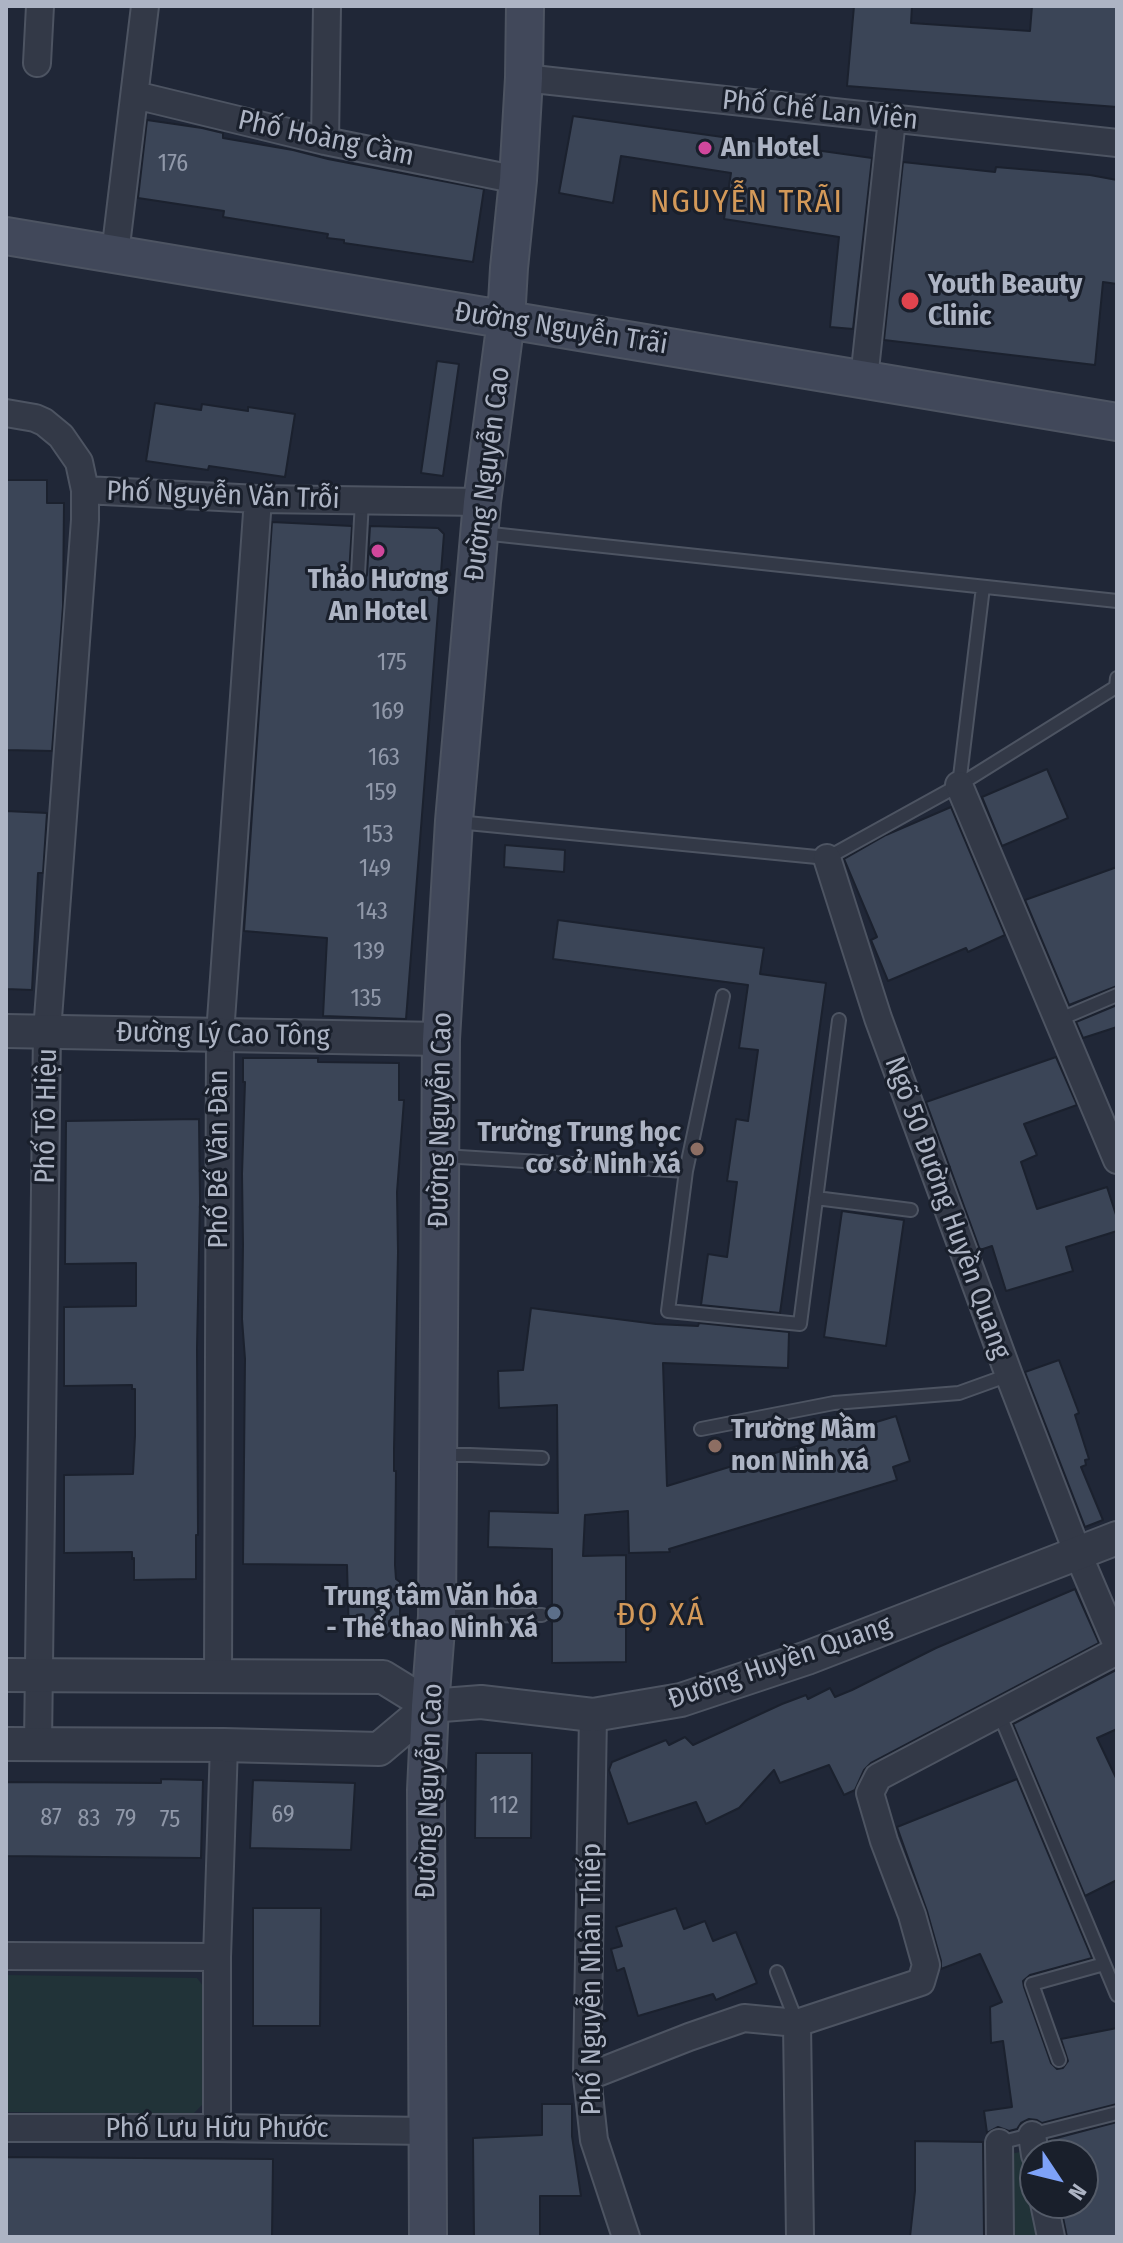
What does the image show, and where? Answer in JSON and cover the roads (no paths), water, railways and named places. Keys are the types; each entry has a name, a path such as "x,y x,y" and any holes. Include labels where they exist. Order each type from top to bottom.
{"main road":[{"name":"Đường Nguyễn Cao","path":"428,2237 426,1789 437,1616 441,1039 454,821 480,517 506,320 518,180 525,6"},
{"name":"Đường Nguyễn Trãi","path":"6,236 1117,422"}],"street":[{"path":"37,63 40,6"},
{"path":"115,254 145,6"},
{"path":"325,141 327,6"},
{"name":"Phố Chế Lan Viên","path":"524,78 1117,143"},
{"name":"Phố Hoàng Cầm","path":"135,95 325,141 518,180"},
{"path":"864,379 892,119"},
{"name":"Phố Nguyễn Văn Trỗi","path":"6,413 35,418 61,436 79,462 85,490 362,501 480,517"},
{"name":"Phố Tô Hiệu","path":"38,1744 47,1032 85,490"},
{"name":"Phố Bế Văn Đàn","path":"218,1677 220,1034 258,499"},
{"path":"959,785 1058,1020 1111,1129 1117,1160"},
{"name":"Ngõ 50 Đường Huyền Quang","path":"827,858 878,1018 1009,1375 1117,1648"},
{"name":"Đường Lý Cao Tông","path":"6,1031 441,1039"},
{"name":"Đường Huyền Quang","path":"430,1706 481,1702 593,1715 681,1700 807,1658 1117,1538"},
{"path":"587,2077 744,2018 797,2023 921,1982 926,1965 870,1793 878,1777 1117,1648"},
{"path":"6,1675 383,1677 430,1706 379,1749 6,1744"},
{"name":"Phố Nguyễn Nhân Thiếp","path":"593,1715 587,2077 594,2140 626,2237"},
{"path":"217,2128 217,1957 224,1745"},
{"path":"6,1956 217,1957"},
{"path":"797,2023 800,2237"},
{"name":"Phố Lưu Hữu Phước","path":"6,2128 428,2131"},
{"path":"999,2143 1000,2237"}],"lane":[{"path":"358,574 362,501"},
{"path":"480,517 983,587 1117,601"},
{"path":"959,785 983,587"},
{"path":"454,821 827,858 959,785 1116,687 1117,678"},
{"path":"1058,1020 1117,995"},
{"path":"723,996 686,1171 668,1311 800,1324 839,1020"},
{"path":"440,1156 686,1171"},
{"path":"816,1198 911,1210"},
{"path":"701,1429 834,1403 959,1393 1009,1375"},
{"path":"437,1456 542,1458"},
{"path":"437,1616 542,1615"},
{"path":"999,1713 1117,1995"},
{"path":"1059,2060 1032,1984 1104,1964"},
{"path":"777,1972 797,2023"},
{"path":"1050,2139 1117,2113"},
{"path":"999,2143 1019,2144"}],"place":[{"name":"An Hotel","path":"705,148"},
{"name":"Youth Beauty Clinic","path":"910,301"},
{"name":"Thảo Hương An Hotel","path":"378,551"},
{"name":"Trường Trung học cơ sở Ninh Xá","path":"697,1149"},
{"name":"Trường Mầm non Ninh Xá","path":"715,1446"},
{"name":"Trung tâm Văn hóa - Thể thao Ninh Xá","path":"554,1613"}],"district":[{"name":"NGUYỄN TRÃI","path":"747,203"},
{"name":"ĐỌ XÁ","path":"661,1616"}]}
